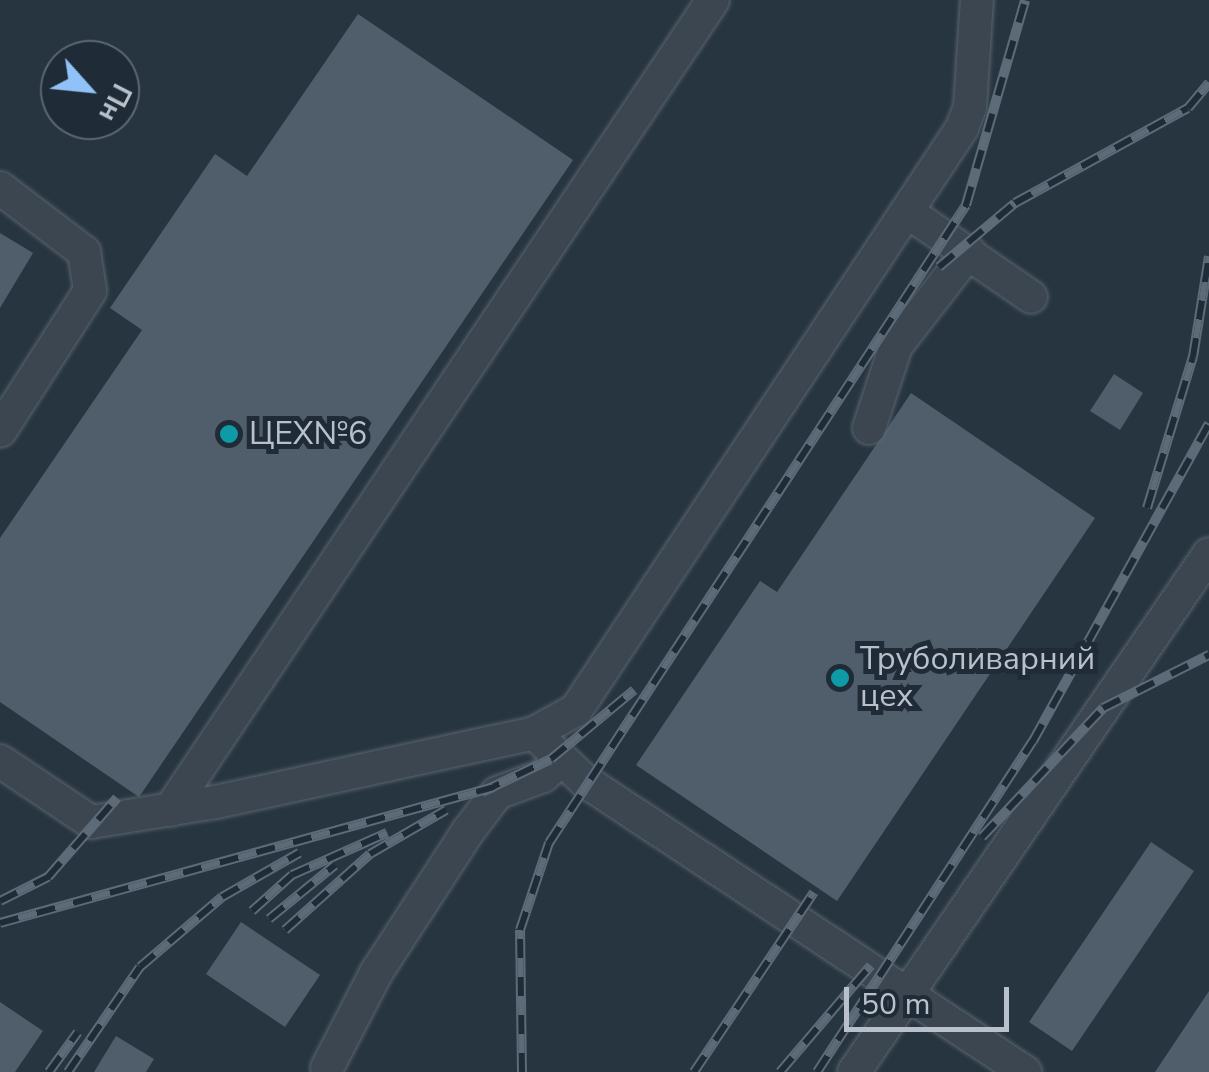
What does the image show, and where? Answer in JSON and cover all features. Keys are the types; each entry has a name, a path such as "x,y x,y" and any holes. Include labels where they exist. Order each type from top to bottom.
{"lane":[{"path":"170,810 713,0"},
{"path":"0,760 91,822 170,810 534,734 576,710 908,213 970,107 977,0"},
{"path":"0,188 84,252 90,291 0,431"},
{"path":"908,213 1031,297"},
{"path":"869,428 896,346 968,252"},
{"path":"854,1072 1203,571"},
{"path":"534,734 562,760 1026,1072"},
{"path":"327,1068 376,974 497,793 542,776 562,760"}],"building":[{"name":"ЦЕХ№6","path":"358,14 573,160 139,797 0,702 0,538 142,330 110,308 215,154 247,176"},
{"path":"0,233 33,253 0,308"},
{"path":"1114,374 1143,393 1120,430 1090,411"},
{"name":"Труболиварний цех","path":"911,393 1095,518 837,901 636,765 760,581 777,592"},
{"path":"1151,842 1194,871 1072,1051 1029,1022"},
{"path":"241,922 320,975 285,1027 206,974"},
{"path":"1209,991 1209,1072 1155,1072"},
{"path":"0,1002 43,1031 15,1072 0,1072"},
{"path":"116,1036 154,1059 146,1072 94,1072"}],"railway":[{"path":"522,1072 520,930 549,843 966,205 1025,0"},
{"path":"939,267 1015,203 1188,108 1209,83"},
{"path":"1147,508 1193,357 1209,256"},
{"path":"817,1072 1033,741 1209,423"},
{"path":"982,837 1103,708 1209,655"},
{"path":"482,792 551,759 634,690"},
{"path":"0,923 494,787"},
{"path":"0,901 48,877 117,798"},
{"path":"285,930 370,854 446,810"},
{"path":"252,911 292,875 387,833"},
{"path":"68,1072 140,967 222,897 299,853"},
{"path":"269,919 335,865"},
{"path":"694,1072 814,892"},
{"path":"780,1072 871,965"},
{"path":"49,1072 78,1032"}],"place":[{"name":"ЦЕХ№6","path":"229,434"},
{"name":"Труболиварний цех","path":"840,678"}]}
